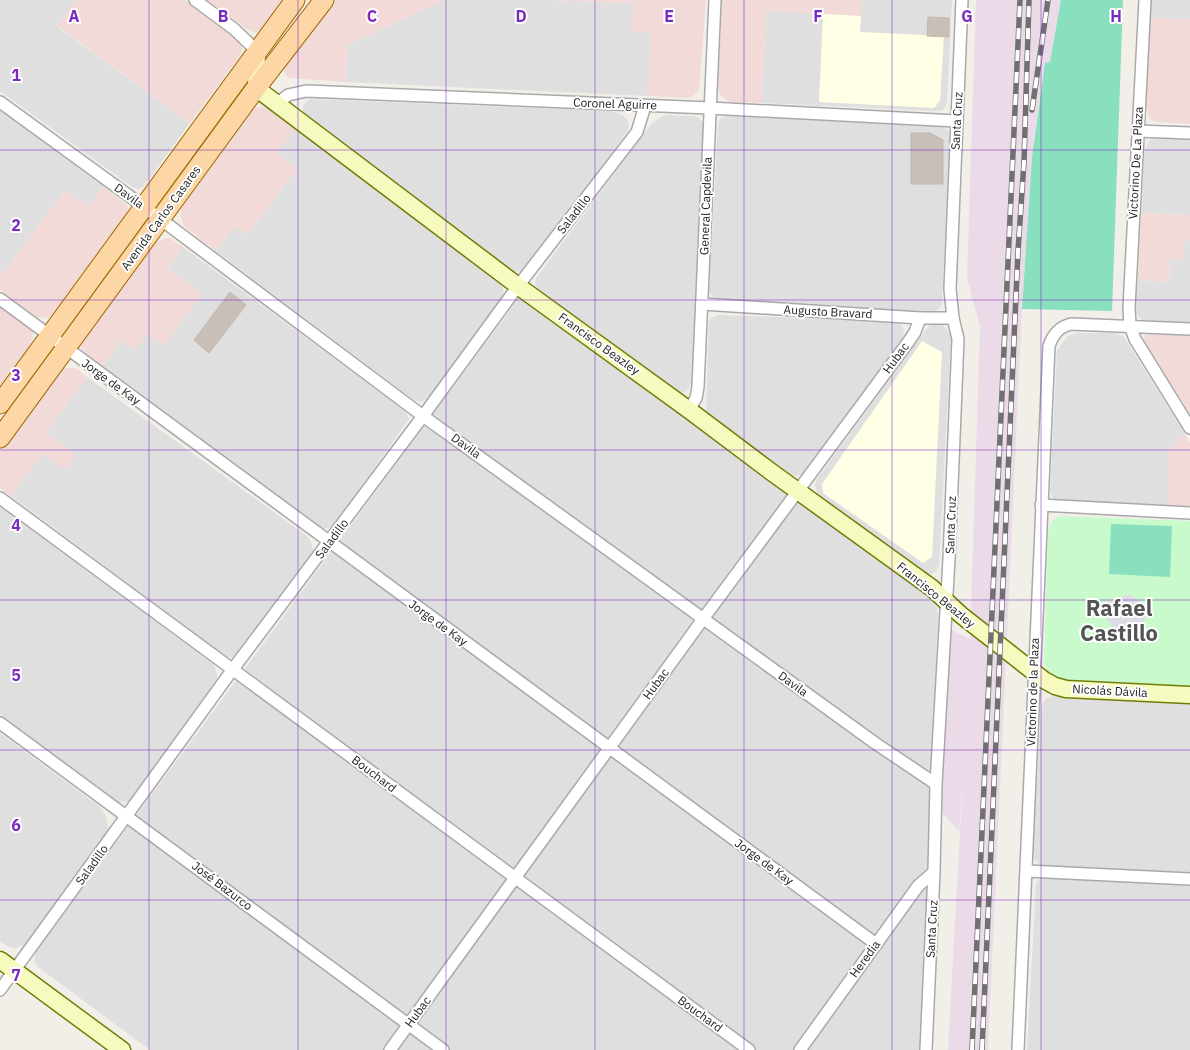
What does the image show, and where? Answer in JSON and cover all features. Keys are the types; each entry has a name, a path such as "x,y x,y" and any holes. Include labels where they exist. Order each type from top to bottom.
{"main road":[{"name":"Avenida Carlos Casares","path":"0,404 295,0"},
{"name":"Avenida Carlos Casares","path":"0,438 256,88 324,0"}],"street":[{"path":"195,0 234,29 257,51 256,88"},
{"name":"General Capdevila","path":"689,410 696,398 698,386 714,0"},
{"name":"Santa Cruz","path":"926,1050 936,784 949,559 958,339 953,318 950,289 962,0"},
{"name":"Victorino De La Plaza","path":"1130,326 1129,308 1146,0"},
{"name":"Francisco Beazley","path":"256,88 518,286 689,410 797,492 932,588 946,602 1034,672"},
{"name":"Coronel Aguirre","path":"277,104 288,95 306,91 709,108 956,121"},
{"name":"Davila","path":"0,102 143,206 424,416 875,743 936,784"},
{"name":"Saladillo","path":"0,990 234,669 424,416 518,286 637,132 645,106"},
{"path":"1138,130 1190,133"},
{"name":"Jorge de Kay","path":"0,299 876,944"},
{"name":"Augusto Bravard","path":"702,304 920,318 953,318"},
{"name":"Hubac","path":"390,1050 703,619 909,341 915,332 920,318"},
{"name":"Victorino de la Plaza","path":"1018,1050 1049,346 1053,336 1063,326 1071,324 1130,326"},
{"path":"1190,329 1130,326 1135,339 1190,428"},
{"name":"Bouchard","path":"0,498 749,1050"},
{"path":"1041,506 1190,513"},
{"name":"Nicolás Dávila","path":"1034,672 1055,686 1066,689 1190,695"},
{"name":"José Bazurco","path":"0,723 443,1050"},
{"path":"1027,871 1190,879"},
{"name":"Heredia","path":"800,1050 918,886 934,872"},
{"path":"0,960 122,1050"}],"shaded area":[{"path":"0,0 76,0 57,27 190,123 143,187 138,189 132,187 0,91"},
{"path":"76,0 185,0 236,36 241,43 242,50 240,56 190,123 57,26"},
{"path":"207,0 282,0 261,30 256,33 250,31"},
{"path":"329,0 443,0 348,45 346,82 289,78 283,68"},
{"path":"443,0 545,0 633,3 651,32 647,96 346,82 348,45"},
{"path":"545,0 706,0 699,90 689,98 647,96 651,32 631,31 633,3"},
{"path":"722,0 862,0 861,16 766,11 762,103 730,102 720,95 718,88"},
{"path":"862,0 952,0 947,103 943,110 762,103 766,11 861,15"},
{"path":"976,0 1061,0 1050,63 1046,63 1042,80 1032,157 1022,309 988,1050 948,1050 963,778 959,831 940,811 948,628 970,639 980,327 967,278"},
{"path":"1151,0 1190,0 1190,19 1150,18"},
{"path":"823,14 861,16 860,32 944,36 940,101 934,108 819,102"},
{"path":"1150,18 1190,19 1190,124 1159,122 1151,120 1148,115 1146,107"},
{"path":"310,99 611,111 623,115 628,121 629,126 627,132 527,268 523,271 513,272 306,118 303,105"},
{"path":"254,108 268,109 295,129 277,153 297,169 247,235 235,226 216,251 184,226 180,215 182,207"},
{"path":"0,111 103,186 88,207 65,190 0,277"},
{"path":"665,115 694,116 699,118 704,124 692,382 686,392 675,393 538,291 535,285 536,278 653,122"},
{"path":"727,116 940,126 947,129 950,136 942,303 939,309 933,312 719,300 713,297 709,292 718,125 720,119"},
{"path":"295,129 497,279 503,286 504,299 431,399 420,402 412,399 216,251 235,226 247,235 297,169 277,153"},
{"path":"1161,137 1190,138 1190,215 1141,213 1144,152 1150,140"},
{"path":"103,186 127,205 129,214 54,315 48,318 36,317 0,290 0,277 65,190 88,206"},
{"path":"1141,213 1190,215 1190,241 1184,240 1183,260 1170,259 1169,282 1138,280"},
{"path":"170,238 183,247 168,268 202,294 164,346 147,334 135,350 122,340 103,366 84,352 81,347 82,340 156,242"},
{"path":"1184,240 1190,241 1190,324 1143,320 1136,313 1138,280 1169,282 1170,259"},
{"path":"183,247 405,411 409,419 332,527 324,529 103,366 122,340 147,333 164,346 202,294 168,268"},
{"path":"519,298 529,298 933,598 938,615 920,1050 150,1050 38,967 35,962 35,954 39,947"},
{"path":"0,307 32,330 33,338 31,345 0,388"},
{"path":"717,315 895,321 902,326 904,331 903,337 806,471 801,475 795,476 789,475 710,419 706,412 709,320"},
{"path":"942,325 951,334 939,566 936,572 925,574 818,497 815,485 817,479 929,326"},
{"path":"1077,333 1115,333 1124,337 1185,434 1168,450 1168,505 1060,502 1055,501 1052,496 1050,492 1057,350 1068,336"},
{"path":"1146,334 1190,336 1190,414 1144,341"},
{"path":"922,341 942,352 932,557 923,563 823,493 822,484"},
{"path":"61,368 75,368 87,377 46,433 77,455 66,470 43,453 11,496 0,488 0,451"},
{"path":"87,377 307,536 311,541 313,551 241,653 235,657 226,657 11,496 43,453 77,456 46,433"},
{"path":"1185,434 1190,443 1190,507 1168,505 1168,450"},
{"path":"0,507 214,665 217,673 217,686 133,799 127,802 116,802 0,714"},
{"path":"1130,595 1141,601 1144,606 1145,617 1144,626 1140,633 1131,637 1125,636 1113,628 1104,612 1108,601"},
{"path":"1053,696 1190,702 1190,873 1045,866 1039,864 1034,859 1041,708 1046,698"},
{"path":"0,733 100,807 106,816 108,825 108,832 24,945 15,948 9,947 0,941"},
{"path":"1041,878 1190,883 1190,1050 1027,1050 1036,884"}],"green space":[{"path":"1061,0 1123,0 1112,311 1022,309 1032,157 1045,63 1050,62"},
{"path":"1059,516 1190,521 1190,688 1061,681 1048,671 1044,663 1048,531 1052,521"},
{"path":"1111,524 1172,526 1170,577 1109,574"}],"building":[{"path":"928,17 949,18 949,37 927,36"},
{"path":"911,133 930,133 943,140 943,184 911,184"},
{"path":"230,292 246,305 209,353 194,340"}],"railway":[{"path":"972,1050 1020,0"},
{"path":"982,1050 1018,251 1024,162 1029,0"},
{"path":"1032,110 1048,0"}],"district":[{"name":"Rafael Castillo","path":"1119,620"}]}
